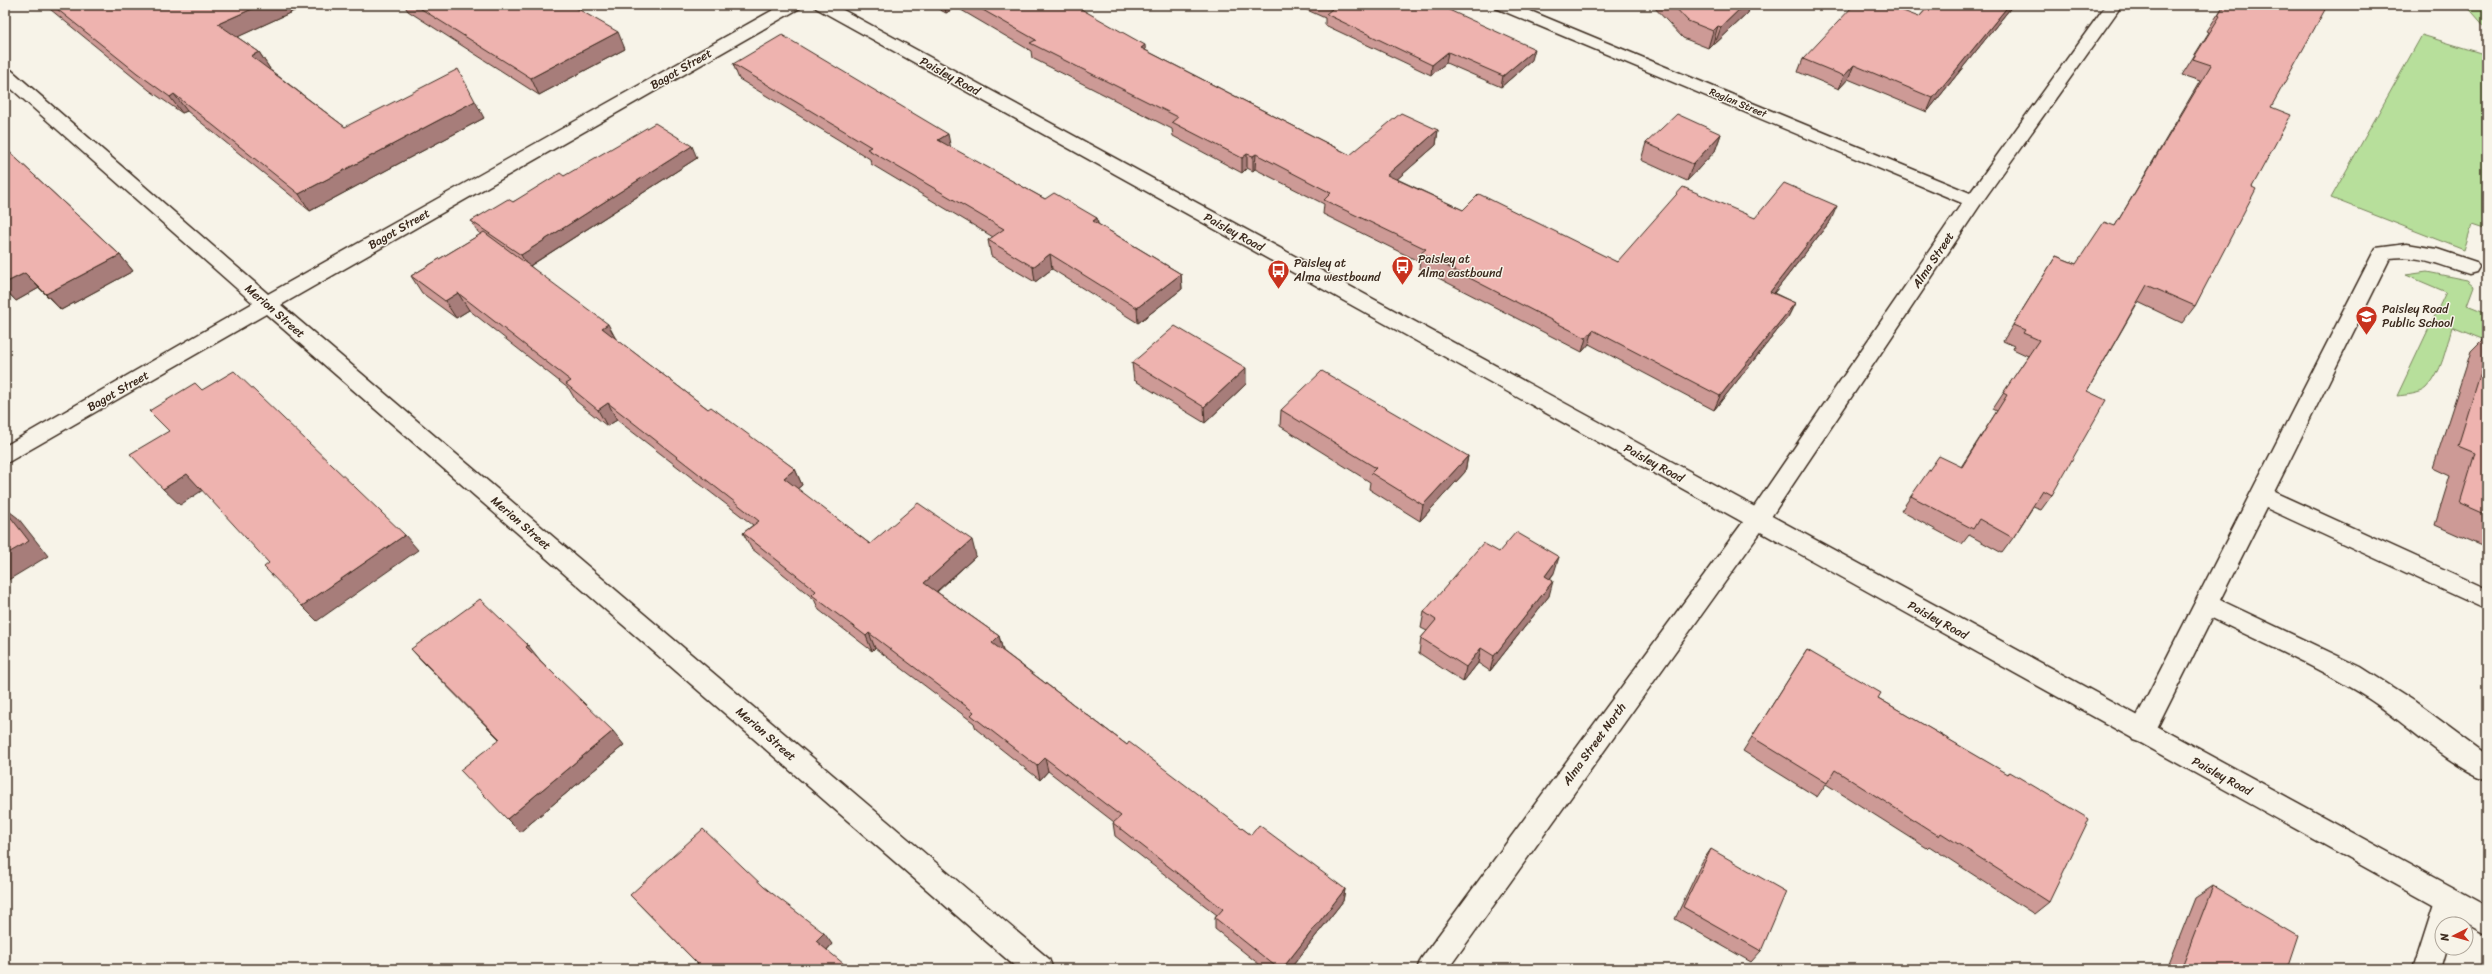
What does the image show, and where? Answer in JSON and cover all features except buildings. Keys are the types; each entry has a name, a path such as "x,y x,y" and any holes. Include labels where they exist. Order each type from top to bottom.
{"street":[{"name":"Bagot Street","path":"5,456 267,304 794,5"},
{"name":"Paisley Road","path":"822,5 2487,921"},
{"name":"Raglan Street","path":"1502,5 1973,201"},
{"name":"Alma Street","path":"1757,520 1973,201 2114,5"},
{"name":"Merion Street","path":"5,74 267,304 1039,969"},
{"path":"2142,732 2208,605 2383,253 2411,249 2430,253 2469,267"},
{"path":"2262,496 2487,600"},
{"name":"Alma Street North","path":"1431,969 1757,520"},
{"path":"2208,605 2352,675 2405,709 2466,756 2487,768"},
{"path":"2427,969 2448,900"}],"green space":[{"path":"2466,5 2487,5 2487,29"},
{"path":"2422,35 2487,55 2487,230 2472,225 2464,250 2331,198"},
{"path":"2427,272 2467,280 2474,286 2467,305 2487,313 2487,341 2452,327 2443,359 2432,382 2421,392 2397,396 2446,292 2406,275"}],"place":[{"name":"Paisley at Alma eastbound","path":"1403,286"},
{"name":"Paisley at Alma westbound","path":"1279,290"},
{"name":"Paisley Road Public School","path":"2366,336"}]}
